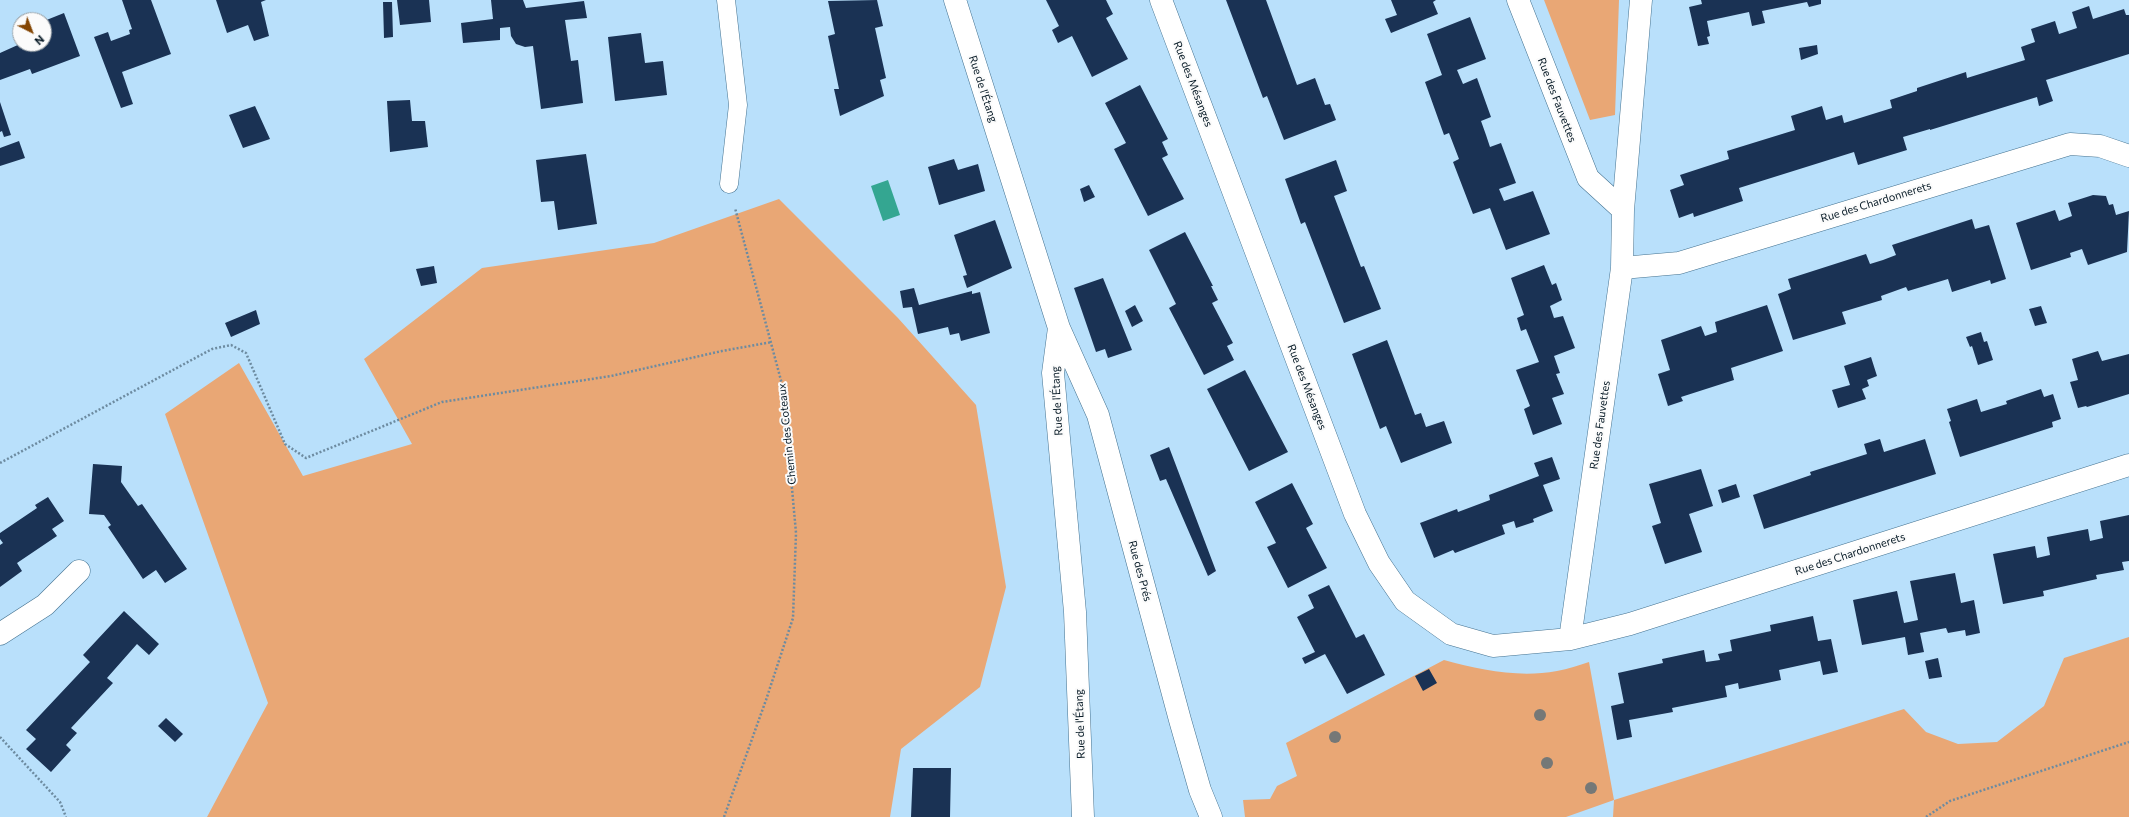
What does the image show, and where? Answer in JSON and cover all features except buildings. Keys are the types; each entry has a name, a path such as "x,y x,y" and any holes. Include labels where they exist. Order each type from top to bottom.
{"street":[{"name":"Rue de l'Étang","path":"955,0 1059,328 1053,373 1075,612 1083,817"},
{"name":"Rue des Mésanges","path":"1161,0 1355,514 1379,562 1405,601 1451,634 1493,646 1570,639"},
{"name":"Rue des Fauvettes","path":"1518,0 1588,178 1623,210"},
{"name":"Rue des Fauvettes","path":"1570,639 1622,268 1623,210 1641,0"},
{"name":"Rue des Chardonnerets","path":"1622,268 1679,263 2070,144 2100,146 2129,156"},
{"name":"Rue des Prés","path":"1059,328 1098,415 1180,720 1200,790 1211,817"},
{"name":"Rue des Chardonnerets","path":"1570,639 1630,624 2129,465"},
{"path":"0,634 45,605 80,571"}],"lane":[{"path":"726,0 738,105 729,184"}],"path":[{"name":"Chemin des Coteaux","path":"724,817 766,700 793,618 796,534 783,388 729,184"},
{"path":"0,463 212,349 231,345 246,353 285,444 306,458 442,402 611,376 722,351 772,342"},
{"path":"0,736 60,802 66,817"},
{"path":"1926,817 1950,801 2129,742"}],"shaded area":[{"path":"1544,0 1619,0 1615,115 1590,120"},
{"path":"888,180 900,215 883,221 871,186"},
{"path":"779,199 898,318 976,405 1006,587 980,687 901,749 890,817 207,817 268,703 165,414 239,363 303,476 412,444 364,359 482,268 654,243"},
{"path":"2129,637 2129,817 1613,817 1614,800 1904,709 1926,732 1958,744 1997,742 2044,706 2064,658"},
{"path":"1444,660 1486,670 1528,674 1557,671 1589,662 1614,800 1566,817 1245,817 1243,800 1270,799 1277,786 1297,776 1286,743"}]}
